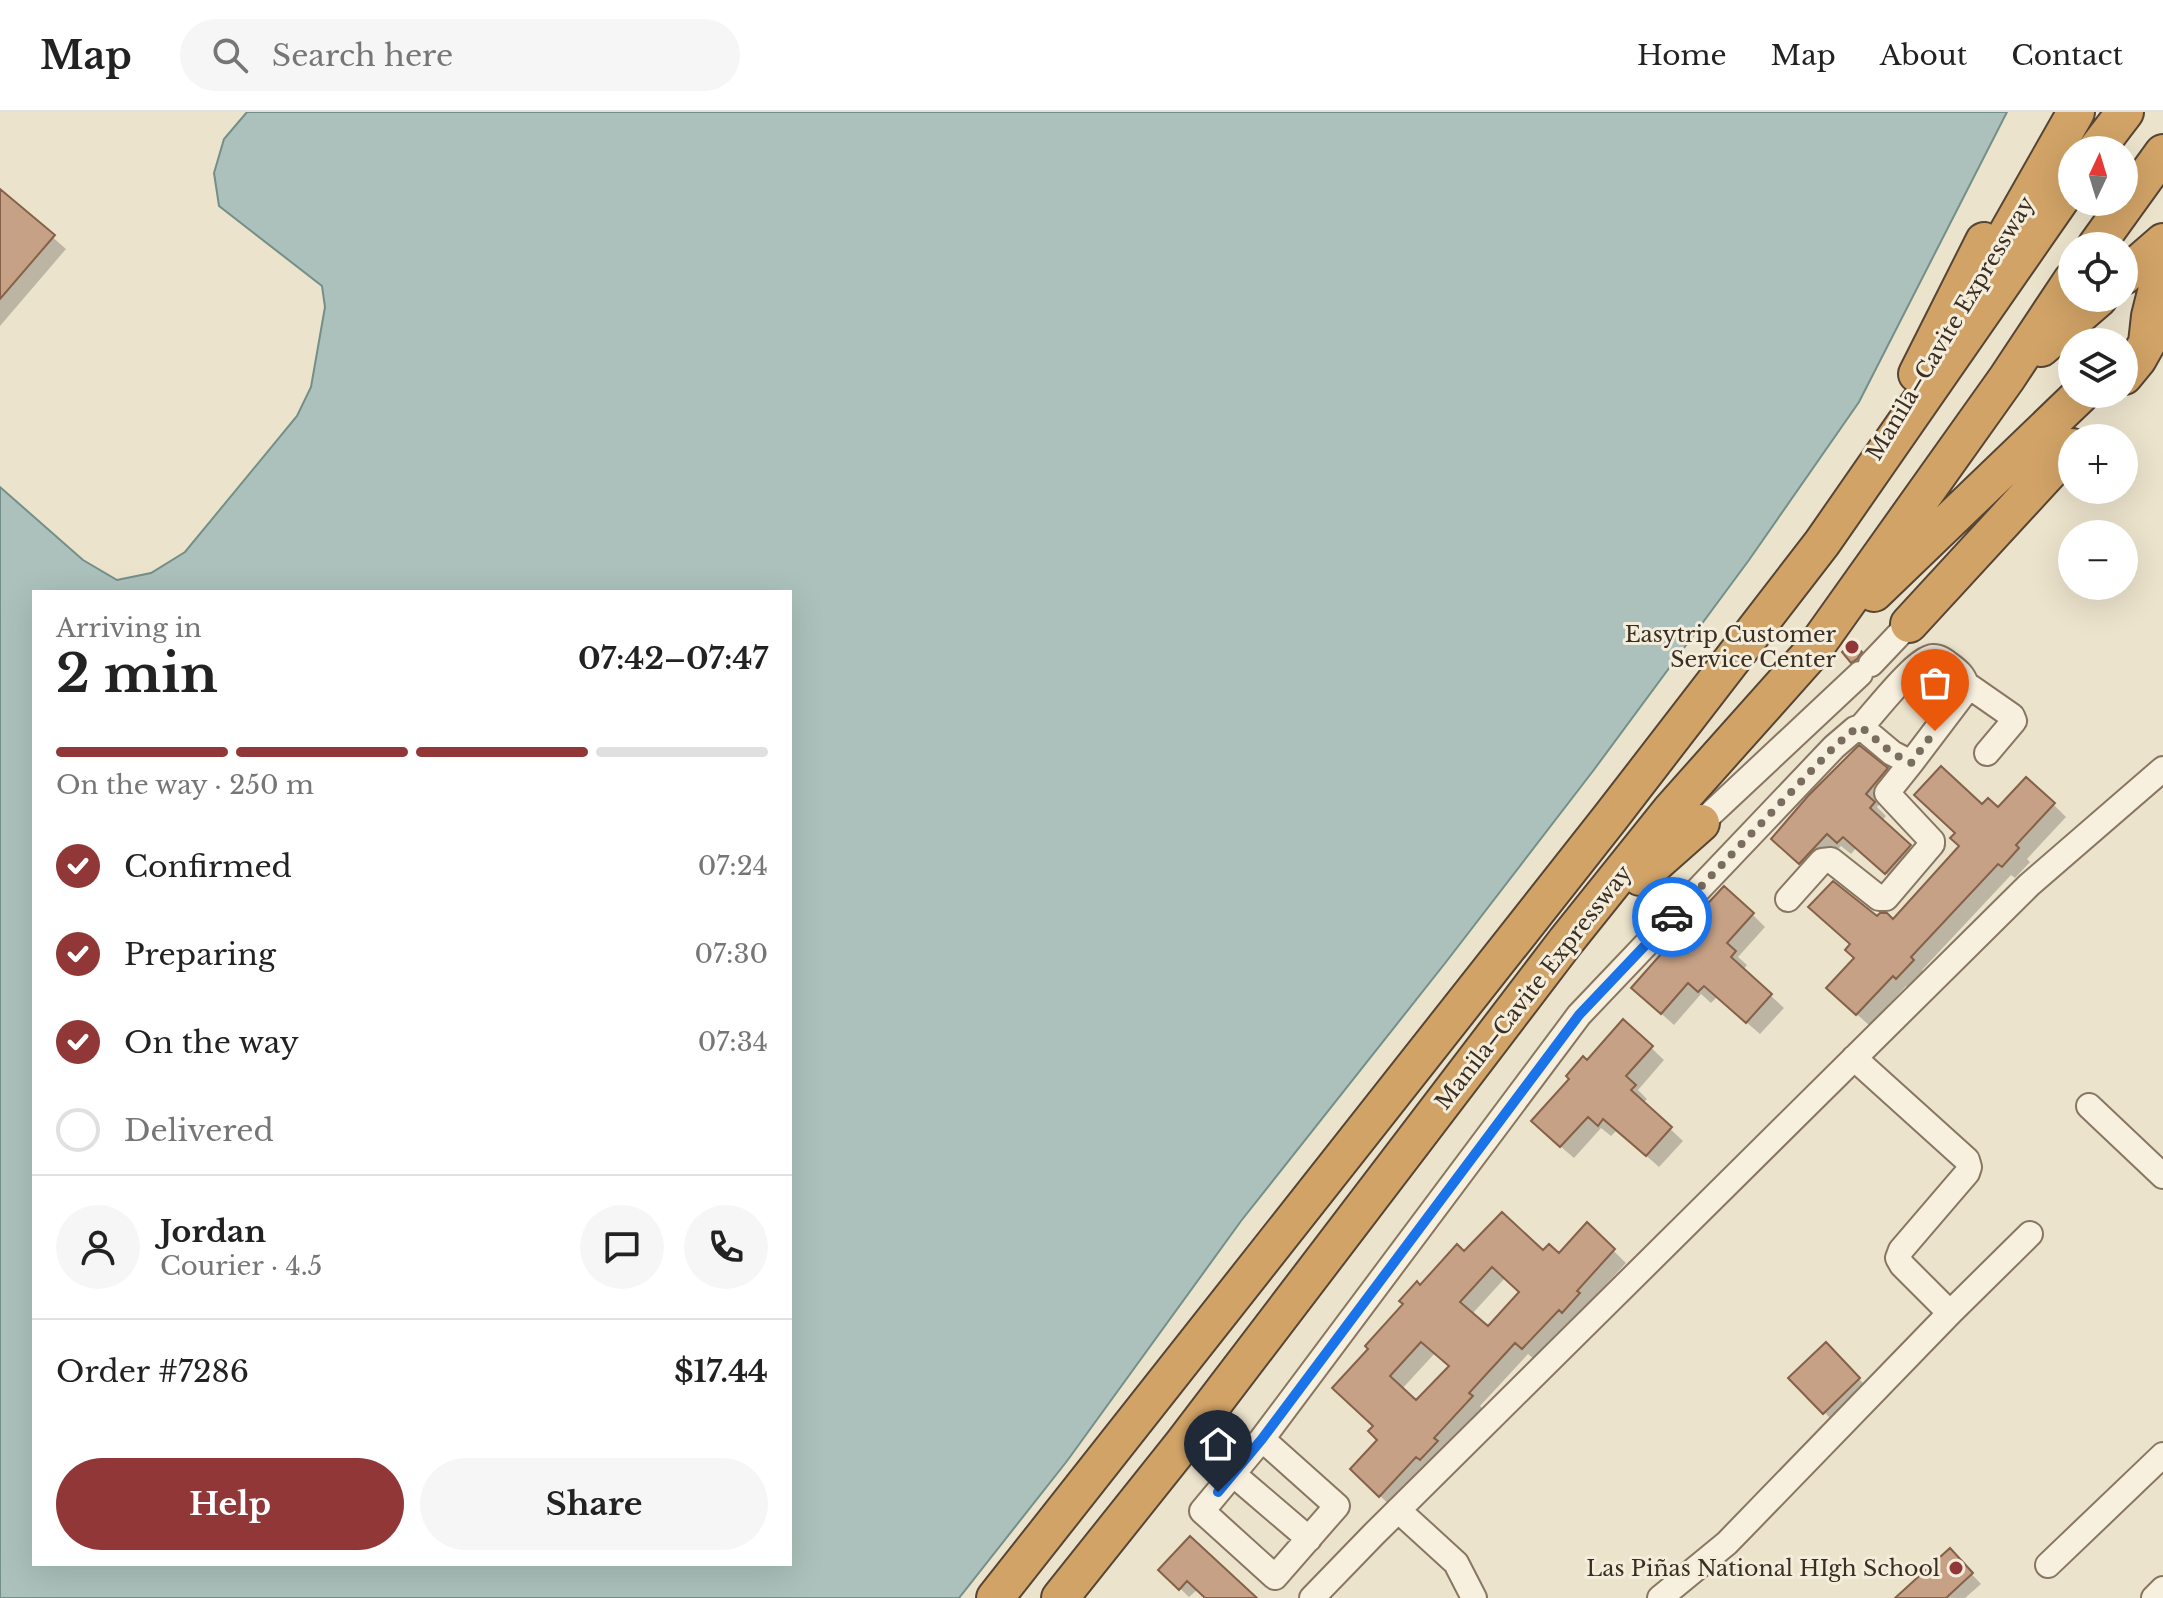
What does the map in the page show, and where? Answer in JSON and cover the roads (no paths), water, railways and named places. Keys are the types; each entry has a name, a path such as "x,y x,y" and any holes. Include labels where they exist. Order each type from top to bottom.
{"highway":[{"path":"1822,543 1891,424 2048,112"},
{"name":"Manila–Cavite Expressway","path":"1822,543 2076,112"},
{"path":"2107,136 2125,112"},
{"path":"2106,232 2163,153"},
{"name":"Manila–Cavite Expressway","path":"995,1598 1591,842 1822,543 2058,203"},
{"path":"2138,264 2163,242"},
{"path":"2138,358 2145,349 2145,333 2163,276"},
{"name":"Manila–Cavite Expressway","path":"1060,1598 1192,1432 1566,941 1671,810 1812,652 2058,301"},
{"name":"Manila–Cavite Expressway","path":"2007,378 2083,312"},
{"path":"1812,652 2066,408"},
{"path":"1909,624 2058,462"},
{"path":"1566,941 1701,823"}],"street":[{"path":"1701,823 1866,669 1909,624"},
{"path":"1262,1439 1337,1506 1275,1577 1202,1511 1262,1439 1579,1015 1834,747 1861,727 1909,672 1924,659 1942,659 1963,676 1966,684 1964,693 1887,793 1932,844 1886,898 1879,898 1826,859 1788,899"},
{"path":"1966,684 2012,716 2014,721 1987,753"},
{"path":"1861,727 1892,753 1911,763"},
{"path":"1312,1598 2029,885 2163,769"},
{"path":"1854,1058 1967,1160 1967,1173 1901,1250 1898,1258 1950,1313"},
{"path":"2089,1106 2163,1176"},
{"path":"1660,1598 1727,1543 2030,1234"},
{"path":"2048,1565 2163,1455"},
{"path":"1233,1474 1309,1539"},
{"path":"1398,1510 1456,1563 1474,1598"},
{"path":"2154,1598 2163,1589"}],"water":[{"path":"247,112 2007,112 1859,402 1749,560 1593,771 1241,1221 1067,1461 959,1598 0,1598 0,487 83,560 117,580 151,573 185,552 297,416 311,387 325,307 322,286 219,206 214,173 224,139"}],"place":[{"name":"Easytrip Customer Service Center","path":"1852,647"},
{"name":"Las Piñas National HIgh School","path":"1956,1568"}]}
